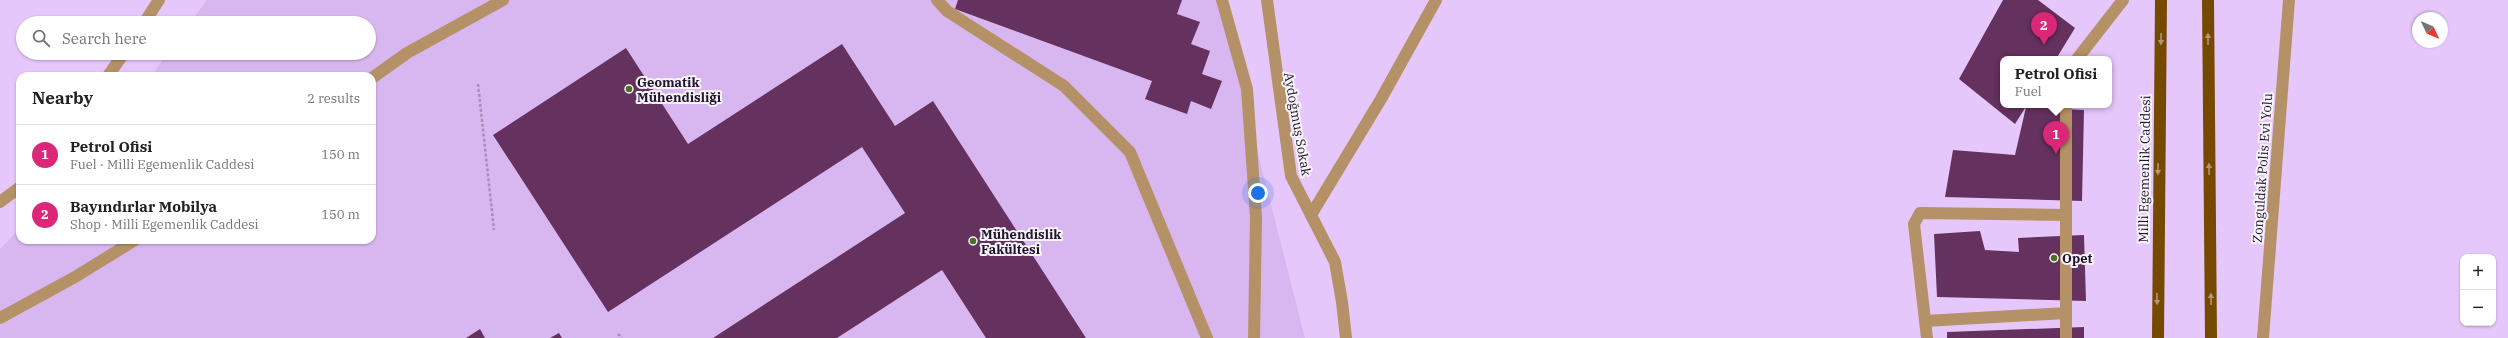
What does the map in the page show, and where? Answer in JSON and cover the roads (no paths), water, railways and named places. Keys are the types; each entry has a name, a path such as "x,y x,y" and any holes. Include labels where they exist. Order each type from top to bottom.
{"highway":[{"name":"Milli Egemenlik Caddesi","path":"2158,338 2161,0"},
{"path":"2208,0 2211,338"}],"street":[{"path":"149,16 159,0"},
{"path":"376,75 406,53 503,0"},
{"path":"937,0 947,11 1064,86 1130,152 1207,338"},
{"path":"1222,0 1247,89 1256,217 1254,338"},
{"name":"Aydoğmuş Sokak","path":"1267,0 1291,176 1335,262 1346,338"},
{"path":"1311,215 1381,99 1436,0"},
{"path":"2079,56 2124,0"},
{"name":"Zonguldak Polis Evi Yolu","path":"2263,338 2289,0"},
{"path":"111,72 119,60"},
{"path":"2066,108 2066,338"},
{"path":"0,202 16,190"},
{"path":"1927,338 1914,224 1920,213 2066,215"},
{"path":"0,318 75,277 129,244"},
{"path":"1925,321 2066,313"}],"place":[{"name":"Bayındırlar Mobilya","path":"2044,45"},
{"name":"Geomatik Mühendisliği","path":"629,89"},
{"name":"Petrol Ofisi","path":"2056,154"},
{"name":"Mühendislik Fakültesi","path":"973,241"},
{"name":"Opet","path":"2054,258"}]}
